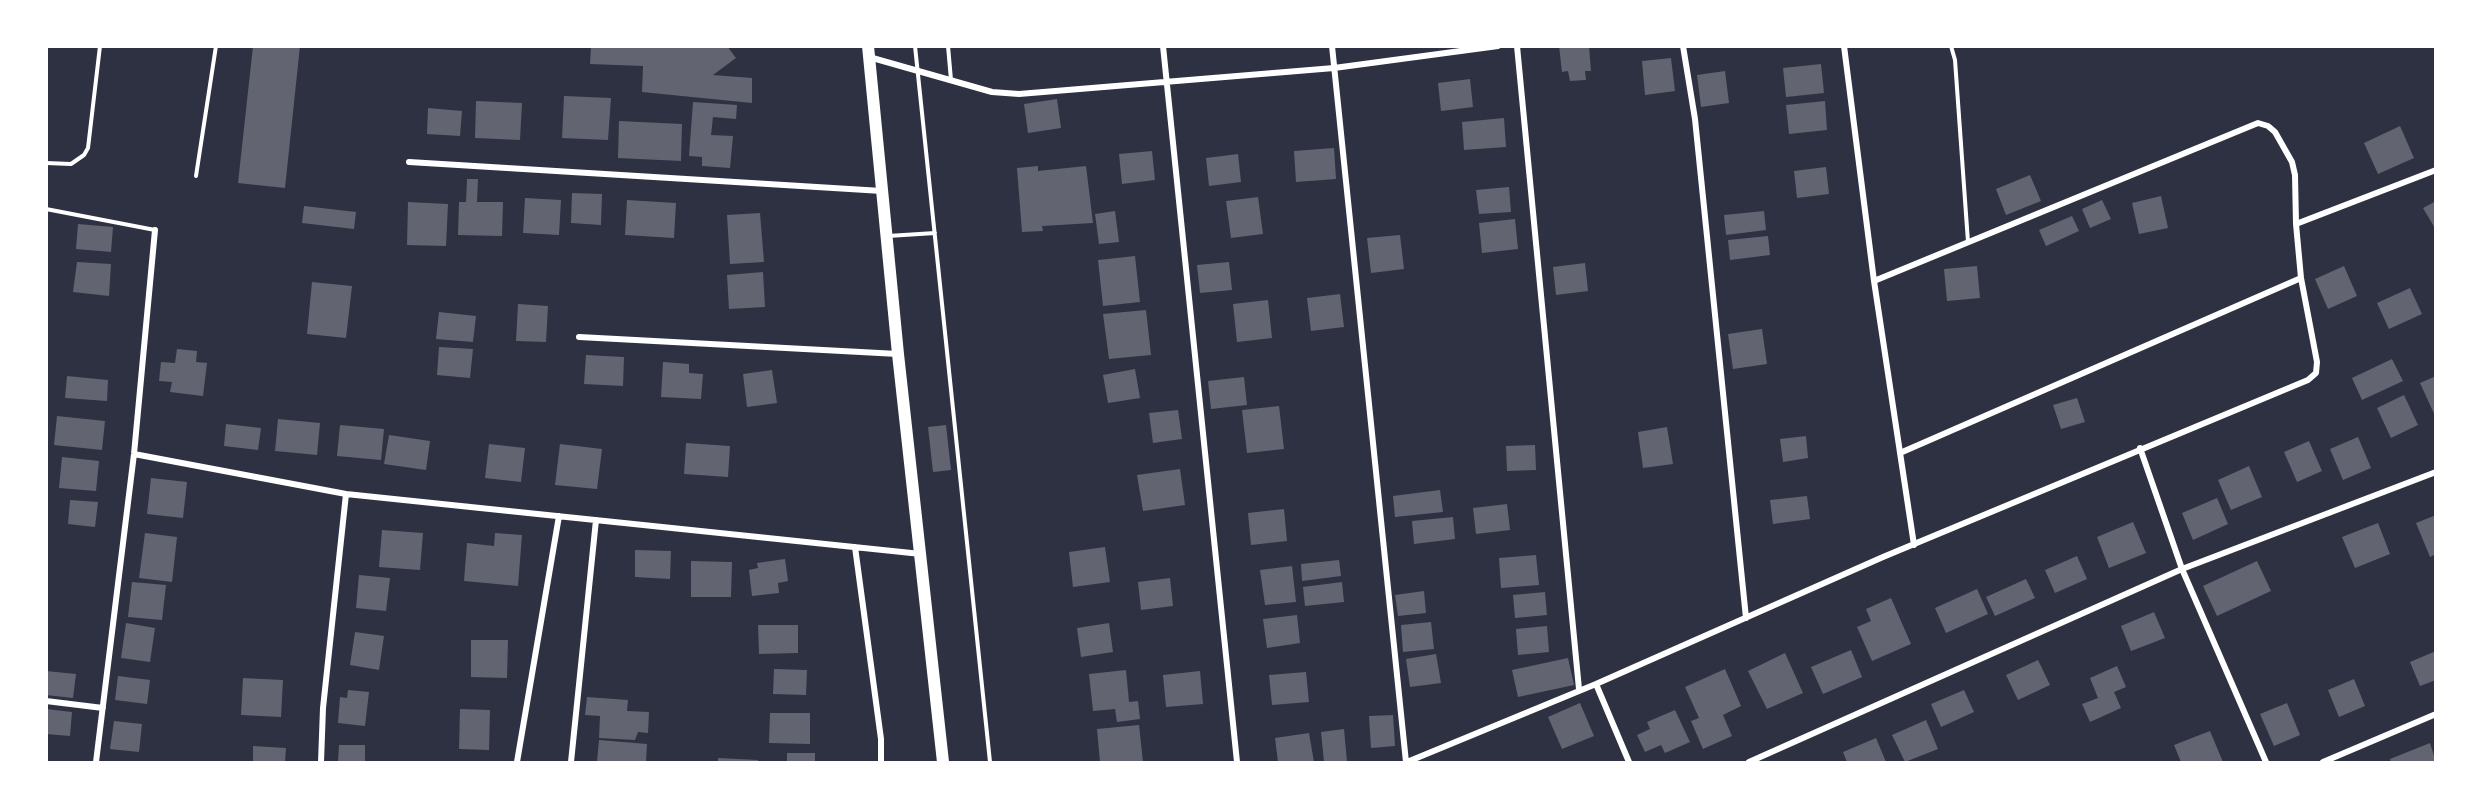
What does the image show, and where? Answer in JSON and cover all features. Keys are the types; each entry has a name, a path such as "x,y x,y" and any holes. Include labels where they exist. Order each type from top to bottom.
{"main road":[{"path":"868,52 898,354 943,762"}],"street":[{"path":"1164,46 1237,762"},
{"path":"1332,46 1407,762 1579,689 1596,684 2140,448 2308,380 2316,373 2317,362 2301,278 2296,224 2295,175 2292,162 2275,132 2268,126 2258,123 1874,281"},
{"path":"868,52 918,72 992,92 1019,94 1334,68 1498,46"},
{"path":"1517,46 1579,689"},
{"path":"1683,46 1695,119 1746,618"},
{"path":"1844,46 1874,281 1914,545"},
{"path":"410,162 883,191"},
{"path":"2296,224 2436,170"},
{"path":"96,762 135,454 155,230"},
{"path":"1900,453 2301,278"},
{"path":"579,337 898,354"},
{"path":"2140,448 2182,569 2266,762"},
{"path":"135,454 346,494 921,554"},
{"path":"1749,762 2182,569 2436,472"},
{"path":"321,762 323,708 346,494"},
{"path":"517,762 559,516"},
{"path":"571,762 596,520"},
{"path":"855,547 881,739 881,762"},
{"path":"1596,684 1629,762"},
{"path":"46,702 103,708"},
{"path":"2323,762 2436,714"}],"lane":[{"path":"46,163 71,164 84,155 88,148 100,46"},
{"path":"196,176 216,46"},
{"path":"915,46 990,762"},
{"path":"948,46 951,81"},
{"path":"1951,46 1955,60 1968,242"},
{"path":"2224,46 2277,46"},
{"path":"46,209 155,230"},
{"path":"887,236 935,233"}],"building":[{"path":"253,46 300,46 285,188 238,183"},
{"path":"591,46 727,46 736,58 713,75 752,78 752,103 642,92 643,66 590,64"},
{"path":"1559,46 1589,46 1591,71 1585,71 1586,80 1570,81 1568,71 1562,72"},
{"path":"1671,58 1675,91 1645,95 1642,61"},
{"path":"1821,64 1824,93 1786,97 1783,68"},
{"path":"1725,71 1729,103 1701,107 1697,75"},
{"path":"1470,79 1473,107 1441,111 1438,83"},
{"path":"564,96 611,98 608,140 562,138"},
{"path":"1057,99 1061,128 1028,133 1024,104"},
{"path":"476,101 522,103 520,140 475,138"},
{"path":"1825,101 1827,130 1789,134 1786,105"},
{"path":"693,102 737,105 736,119 713,117 711,135 733,136 730,168 702,166 702,157 689,156"},
{"path":"428,108 462,111 460,136 427,134"},
{"path":"1504,118 1506,147 1464,150 1462,122"},
{"path":"619,121 682,124 681,161 618,158"},
{"path":"2400,126 2414,158 2378,174 2364,143"},
{"path":"1334,148 1336,179 1296,182 1294,151"},
{"path":"1152,151 1155,180 1122,184 1119,154"},
{"path":"1238,154 1241,182 1209,186 1206,158"},
{"path":"1038,166 1038,171 1086,166 1093,223 1042,226 1043,231 1022,232 1017,168"},
{"path":"1826,167 1829,194 1797,198 1794,171"},
{"path":"2030,175 2041,201 2006,215 1996,189"},
{"path":"467,179 478,179 477,202 503,202 502,236 458,235 459,202 466,202"},
{"path":"1509,187 1511,212 1479,214 1476,190"},
{"path":"572,193 602,194 601,225 571,223"},
{"path":"2161,196 2168,228 2139,234 2132,203"},
{"path":"1258,197 1263,234 1231,238 1226,201"},
{"path":"525,198 561,200 559,235 523,233"},
{"path":"627,200 676,203 674,238 625,235"},
{"path":"2102,200 2111,219 2090,228 2082,209"},
{"path":"2436,201 2436,230 2423,208"},
{"path":"408,202 448,204 446,246 407,245"},
{"path":"304,206 356,212 354,229 302,223"},
{"path":"1115,211 1119,242 1099,244 1095,214"},
{"path":"1764,211 1766,230 1726,235 1724,215"},
{"path":"760,213 764,262 730,264 727,215"},
{"path":"2072,216 2079,231 2046,246 2039,230"},
{"path":"1515,219 1518,249 1482,253 1479,223"},
{"path":"78,224 113,227 111,252 76,249"},
{"path":"1400,235 1404,269 1371,273 1367,238"},
{"path":"1768,236 1770,255 1730,260 1728,240"},
{"path":"1135,256 1140,302 1103,306 1098,260"},
{"path":"77,262 111,264 109,296 73,292"},
{"path":"1229,262 1232,290 1200,293 1197,265"},
{"path":"1585,263 1588,291 1556,295 1553,267"},
{"path":"1977,266 1980,298 1947,301 1944,269"},
{"path":"2344,266 2357,296 2328,309 2315,279"},
{"path":"763,272 765,307 729,309 727,275"},
{"path":"312,282 352,286 346,338 307,334"},
{"path":"2410,288 2422,314 2389,329 2377,303"},
{"path":"1340,294 1344,327 1311,331 1307,298"},
{"path":"1268,300 1272,338 1237,342 1233,304"},
{"path":"518,304 548,306 546,342 516,341"},
{"path":"1146,310 1151,355 1109,359 1103,314"},
{"path":"439,312 476,316 473,342 436,339"},
{"path":"1762,329 1767,364 1733,369 1728,334"},
{"path":"439,347 473,349 470,378 437,375"},
{"path":"177,349 197,351 196,362 207,363 203,396 170,392 172,382 159,381 161,362 175,363"},
{"path":"586,355 624,357 623,386 584,384"},
{"path":"2392,359 2403,381 2362,400 2352,378"},
{"path":"663,362 689,364 689,373 703,374 701,399 661,397"},
{"path":"1135,369 1140,398 1108,403 1103,375"},
{"path":"772,370 777,403 747,407 743,374"},
{"path":"67,376 108,380 107,401 65,398"},
{"path":"2436,376 2436,418 2420,383"},
{"path":"1244,377 1247,405 1211,409 1208,381"},
{"path":"2404,395 2418,425 2391,438 2377,408"},
{"path":"2077,398 2085,422 2061,429 2053,405"},
{"path":"1279,406 1284,449 1247,453 1242,410"},
{"path":"1178,410 1182,439 1153,443 1149,413"},
{"path":"57,416 105,421 102,450 54,445"},
{"path":"278,419 320,423 317,455 275,451"},
{"path":"226,424 261,428 258,450 224,446"},
{"path":"340,425 384,429 381,460 337,456"},
{"path":"946,425 951,470 933,472 928,427"},
{"path":"1667,427 1673,464 1643,468 1638,432"},
{"path":"389,435 430,441 426,470 384,464"},
{"path":"1806,436 1808,458 1783,462 1780,439"},
{"path":"2358,437 2371,468 2343,480 2330,449"},
{"path":"2309,441 2322,471 2297,482 2284,452"},
{"path":"686,443 730,446 728,477 684,474"},
{"path":"489,444 525,448 521,482 485,478"},
{"path":"560,444 602,449 597,489 555,485"},
{"path":"1535,445 1536,470 1507,471 1506,446"},
{"path":"62,457 99,461 96,491 59,488"},
{"path":"2249,466 2262,497 2231,510 2218,480"},
{"path":"1180,469 1185,505 1143,511 1137,475"},
{"path":"151,478 187,482 183,518 147,514"},
{"path":"1440,490 1443,512 1395,517 1393,496"},
{"path":"1807,496 1810,519 1773,524 1770,500"},
{"path":"2217,498 2228,524 2193,540 2182,513"},
{"path":"70,500 98,502 95,527 68,524"},
{"path":"1507,504 1510,530 1476,534 1473,508"},
{"path":"1284,509 1287,541 1251,545 1248,513"},
{"path":"2436,515 2436,554 2430,557 2416,523"},
{"path":"1453,517 1455,539 1414,544 1412,521"},
{"path":"2133,522 2146,553 2109,568 2097,537"},
{"path":"2378,523 2390,554 2355,568 2342,537"},
{"path":"382,530 423,533 420,570 379,567"},
{"path":"145,533 177,537 172,582 139,578"},
{"path":"495,533 522,535 518,586 464,581 467,543 494,546"},
{"path":"1105,547 1110,582 1073,587 1069,552"},
{"path":"635,550 671,551 670,579 635,577"},
{"path":"1536,555 1539,585 1501,588 1499,558"},
{"path":"2077,556 2087,579 2055,593 2045,570"},
{"path":"785,559 788,581 778,583 779,593 752,596 749,570 758,568 757,563"},
{"path":"1339,560 1341,576 1302,581 1301,564"},
{"path":"691,561 732,562 731,597 691,597"},
{"path":"2257,561 2271,591 2217,616 2203,586"},
{"path":"1292,566 1296,602 1265,605 1260,570"},
{"path":"359,575 390,578 386,611 356,608"},
{"path":"1170,578 1173,606 1141,610 1138,582"},
{"path":"2026,579 2035,598 1995,616 1986,597"},
{"path":"132,582 166,585 162,620 128,617"},
{"path":"1342,582 1344,602 1305,606 1303,587"},
{"path":"1977,589 1988,614 1946,633 1935,608"},
{"path":"1424,591 1426,613 1398,616 1395,595"},
{"path":"1545,592 1547,615 1515,618 1513,595"},
{"path":"1891,598 1911,644 1872,661 1857,627 1871,621 1866,609"},
{"path":"2154,612 2165,638 2131,651 2121,626"},
{"path":"1297,615 1300,643 1267,648 1263,619"},
{"path":"1431,622 1434,649 1403,652 1401,625"},
{"path":"126,623 155,628 150,662 121,658"},
{"path":"1109,623 1113,652 1081,657 1077,628"},
{"path":"758,625 798,625 798,653 759,654"},
{"path":"1547,626 1549,652 1518,655 1516,629"},
{"path":"355,632 384,636 379,670 350,665"},
{"path":"471,640 508,640 507,678 471,677"},
{"path":"1851,650 1862,677 1823,694 1811,667"},
{"path":"2436,651 2436,680 2420,686 2410,662"},
{"path":"1785,653 1803,693 1767,709 1748,671"},
{"path":"1436,654 1441,683 1410,687 1406,659"},
{"path":"1568,658 1574,685 1518,697 1512,670"},
{"path":"2038,660 2050,685 2018,700 2006,675"},
{"path":"2117,666 2126,687 2114,692 2121,708 2090,722 2082,704 2098,698 2090,678"},
{"path":"774,669 807,670 806,695 773,694"},
{"path":"1725,669 1741,706 1723,715 1732,736 1703,749 1691,721 1699,718 1685,687"},
{"path":"1126,670 1129,702 1138,701 1140,719 1117,722 1115,709 1093,711 1089,674"},
{"path":"46,671 76,674 73,698 46,695"},
{"path":"1200,671 1203,704 1166,707 1163,675"},
{"path":"1306,672 1309,702 1272,705 1269,675"},
{"path":"118,676 150,680 147,704 115,700"},
{"path":"243,678 283,680 281,717 241,715"},
{"path":"2354,679 2365,706 2339,717 2328,690"},
{"path":"348,690 369,692 365,726 338,723 340,697 347,698"},
{"path":"1964,690 1974,712 1941,727 1931,704"},
{"path":"587,697 628,700 627,711 649,712 648,733 638,732 635,740 599,738 600,716 585,715"},
{"path":"1580,703 1594,736 1562,749 1548,717"},
{"path":"2287,703 2300,735 2274,746 2260,714"},
{"path":"46,709 72,712 70,736 46,734"},
{"path":"460,709 490,710 489,750 459,749"},
{"path":"1675,710 1690,742 1665,753 1661,745 1645,752 1637,735 1650,729 1647,722"},
{"path":"770,713 810,713 810,744 769,743"},
{"path":"1393,715 1395,746 1371,748 1369,716"},
{"path":"1926,720 1938,749 1905,762 1892,735"},
{"path":"114,721 142,724 139,752 110,749"},
{"path":"1139,725 1143,762 1100,762 1097,729"},
{"path":"1344,729 1347,762 1324,762 1321,732"},
{"path":"2210,731 2223,762 2181,762 2174,745"},
{"path":"1309,733 1314,762 1278,762 1275,738"},
{"path":"1876,738 1886,762 1847,762 1843,752"},
{"path":"599,740 647,744 646,762 597,762"},
{"path":"2430,743 2436,762 2391,762 2390,759"},
{"path":"339,745 365,745 365,762 338,762"},
{"path":"253,746 286,748 285,762 253,762"},
{"path":"787,753 815,753 815,762 787,762"},
{"path":"718,758 758,760 758,762 718,762"}]}
